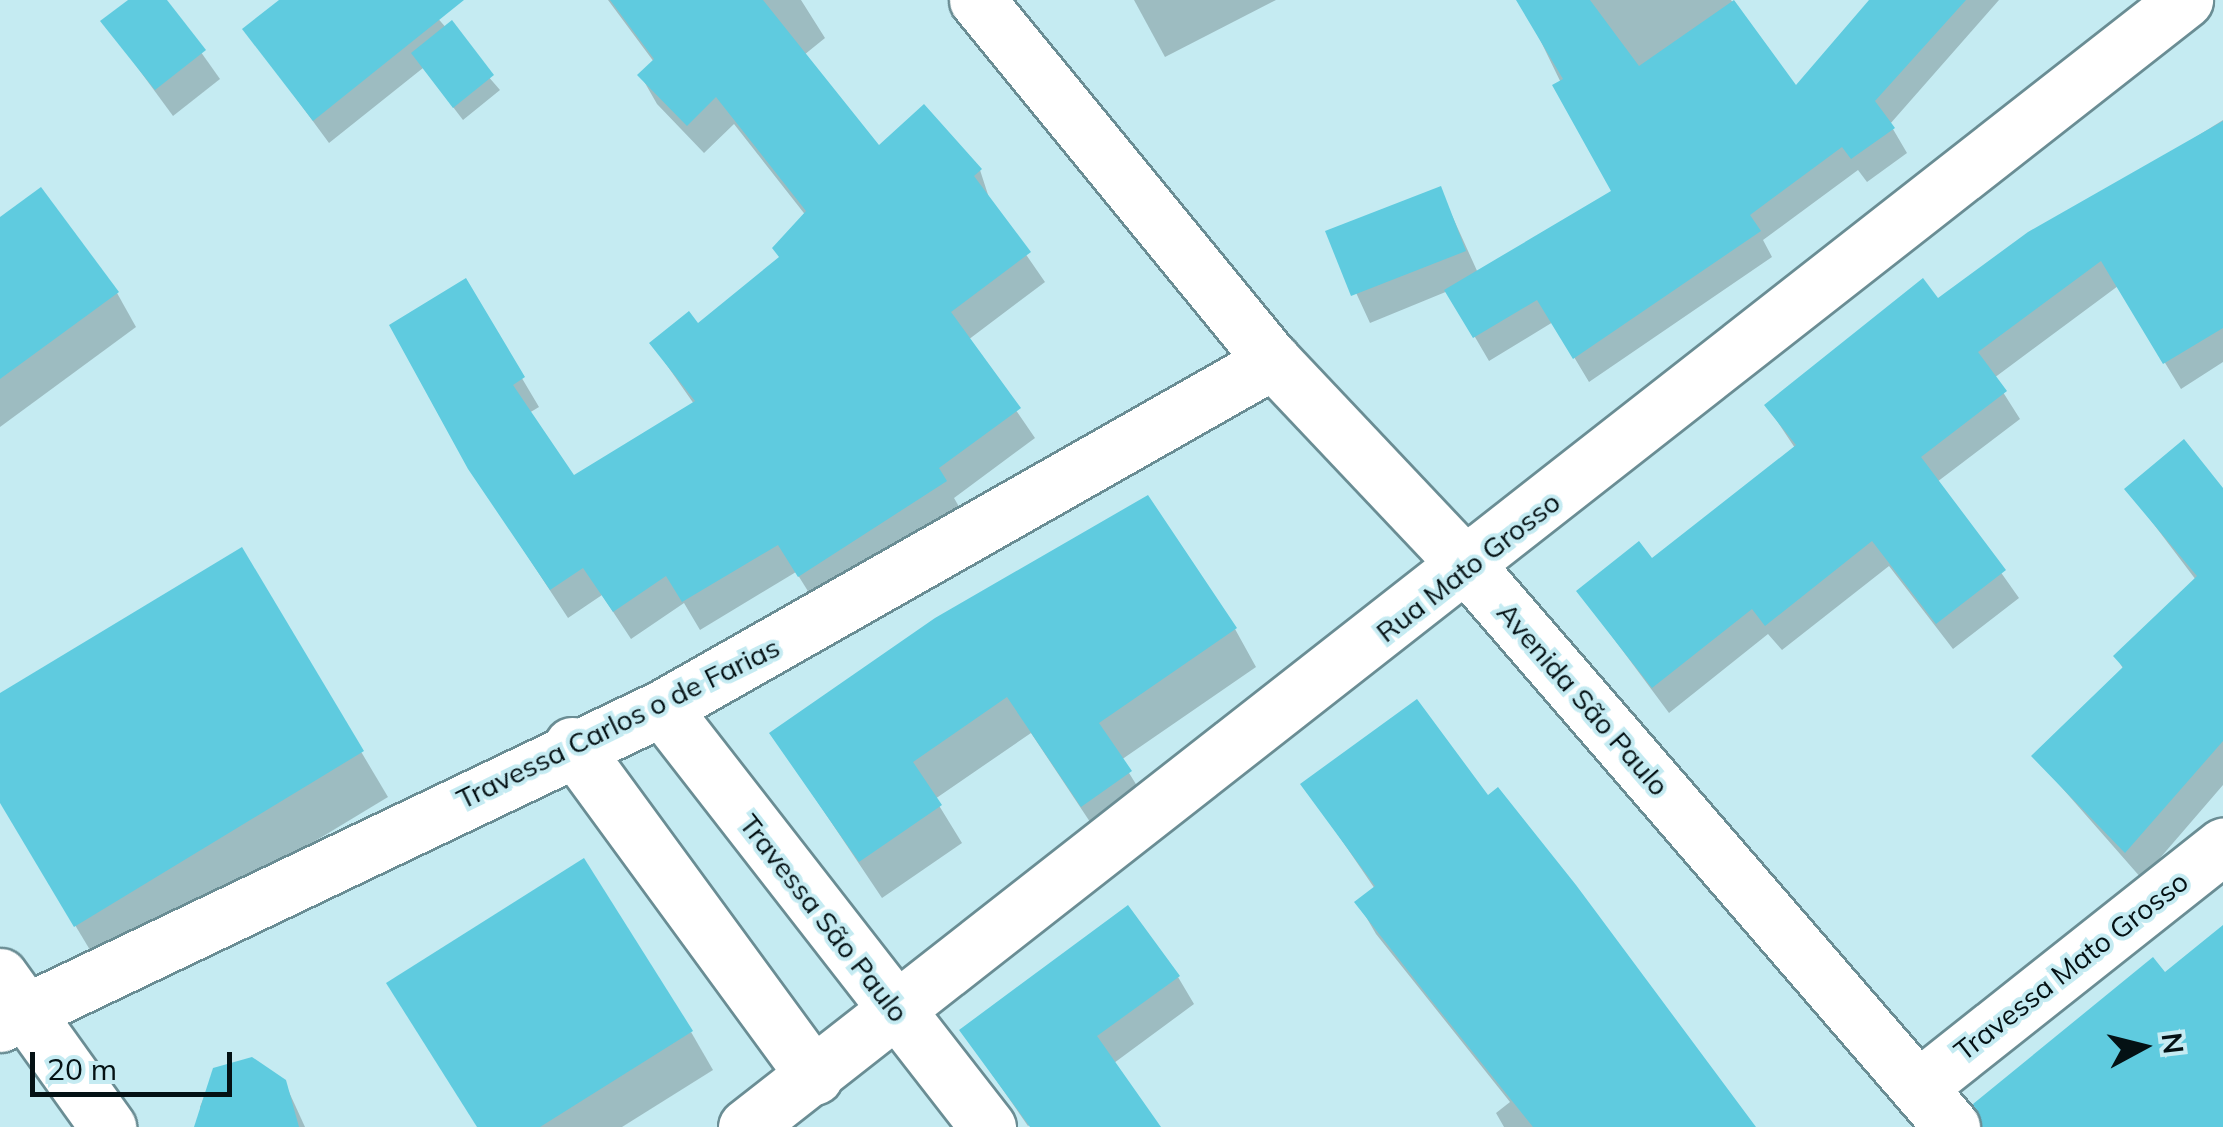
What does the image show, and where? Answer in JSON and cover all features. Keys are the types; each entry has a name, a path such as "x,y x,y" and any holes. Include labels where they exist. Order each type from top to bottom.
{"street":[{"name":"Avenida São Paulo","path":"977,0 1273,361 1468,567 1936,1106"},
{"name":"Rua Mato Grosso","path":"746,1127 1468,567 2185,0"},
{"name":"Travessa Carlos o de Farias","path":"9,1004 572,745 662,708 1273,361"},
{"name":"Travessa São Paulo","path":"662,708 988,1127"},
{"path":"572,745 815,1077"},
{"name":"Travessa Mato Grosso","path":"1936,1106 2223,846"},
{"path":"9,1004 108,1127"}],"building":[{"path":"128,0 167,0 206,50 155,90 100,21"},
{"path":"279,0 464,0 313,121 242,29"},
{"path":"610,0 763,0 879,145 924,104 982,169 974,176 1031,252 951,312 1021,408 939,468 947,481 798,577 778,545 682,602 666,576 613,612 583,568 550,590 468,469 389,325 466,278 525,377 513,385 574,475 695,401 649,343 689,311 698,323 779,257 772,248 806,211 716,97 687,126 637,75 654,59"},
{"path":"1516,0 1590,0 1639,66 1734,0 1796,85 1869,0 1966,0 1875,101 1895,128 1851,159 1842,147 1750,215 1761,231 1573,359 1537,300 1473,338 1444,290 1611,191 1552,85 1563,79"},
{"path":"452,20 494,75 453,108 411,53"},
{"path":"2223,121 2223,328 2163,364 2101,261 1978,352 2007,391 1921,457 2006,570 1936,624 1872,541 1765,626 1752,609 1652,688 1576,591 1639,541 1652,558 1796,445 1764,405 1923,278 1938,298 2028,232"},
{"path":"1441,186 1466,251 1351,296 1325,231"},
{"path":"41,187 119,292 0,379 0,217"},
{"path":"2184,439 2223,488 2223,741 2125,853 2031,756 2123,667 2113,656 2197,576 2124,489"},
{"path":"1148,495 1237,628 1099,723 1132,771 1081,807 1007,697 913,762 942,805 859,862 769,733 935,618"},
{"path":"242,547 364,751 74,927 0,803 0,693"},
{"path":"1417,699 1488,795 1498,787 1576,885 1756,1127 1533,1127 1431,1000 1354,902 1375,886 1300,784"},
{"path":"584,858 693,1031 540,1127 477,1127 386,983"},
{"path":"1128,905 1180,976 1097,1036 1161,1127 1030,1127 959,1030"},
{"path":"2223,925 2223,1127 1982,1127 1973,1104 2153,957 2165,972"},
{"path":"252,1057 286,1080 299,1127 194,1127 213,1068"}]}
